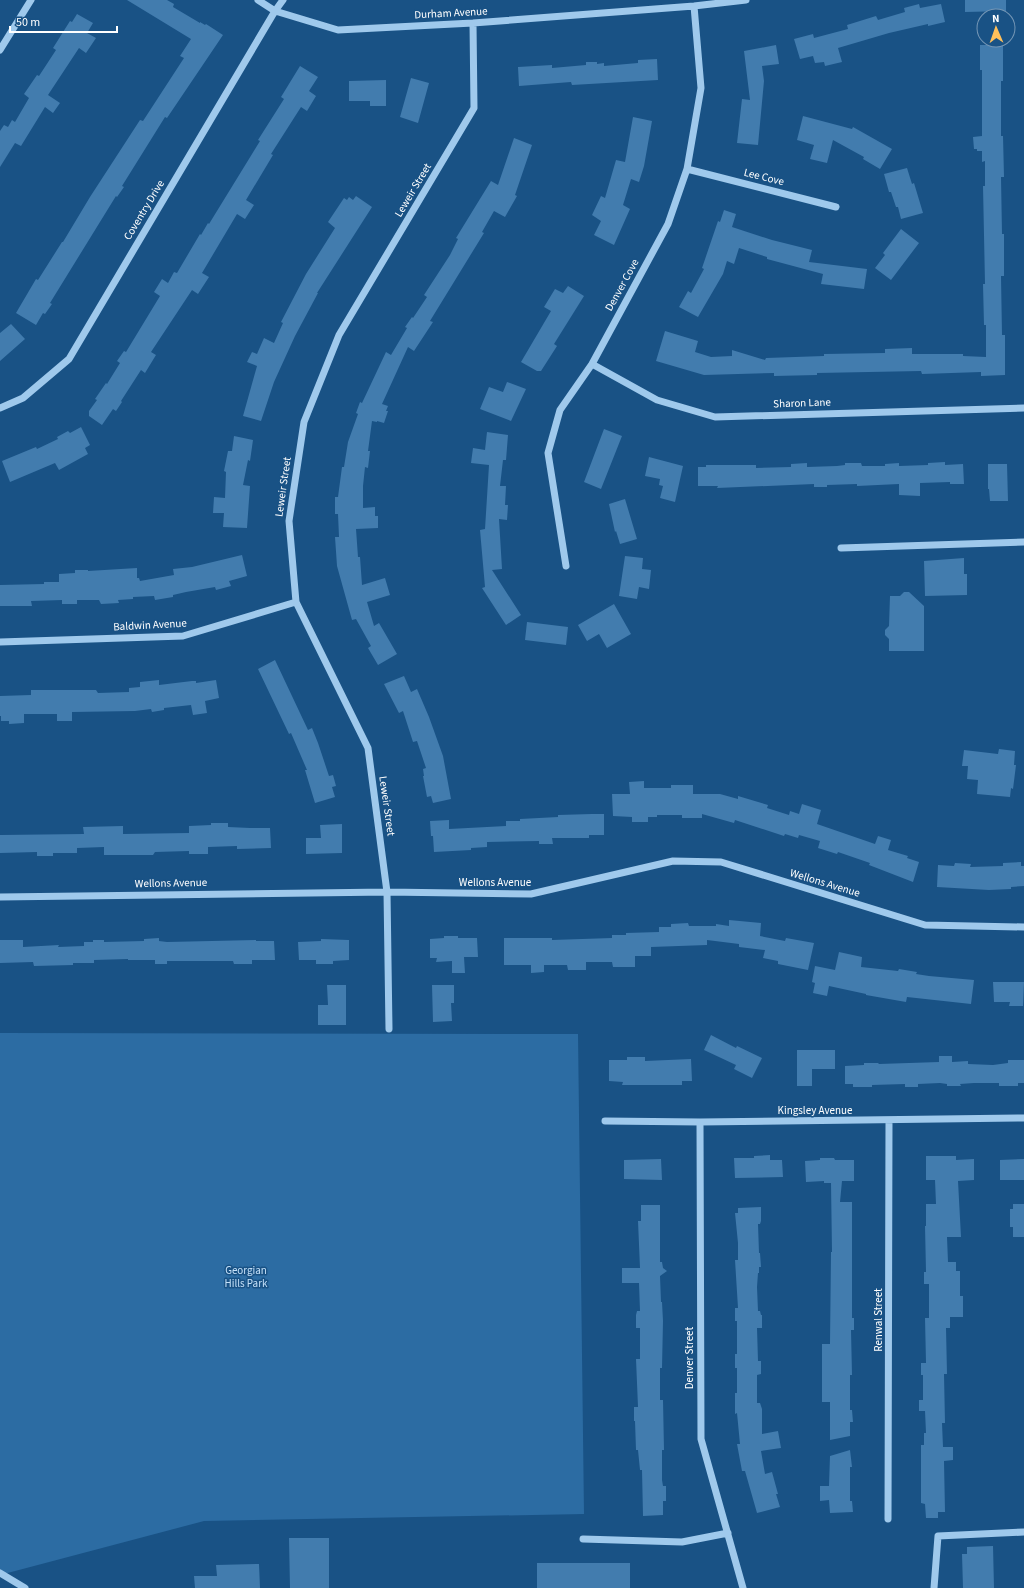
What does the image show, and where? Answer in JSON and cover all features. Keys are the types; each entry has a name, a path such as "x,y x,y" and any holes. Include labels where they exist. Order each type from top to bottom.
{"street":[{"path":"0,50 31,0"},
{"name":"Durham Avenue","path":"258,0 275,11 338,30 473,23 694,6 746,0"},
{"name":"Coventry Drive","path":"0,408 23,398 69,359 275,11 283,0"},
{"name":"Denver Cove","path":"566,566 548,453 560,410 592,364 668,224 687,169 701,88 694,6"},
{"name":"Leweir Street","path":"390,1029 387,892 368,748 296,602 289,522 304,422 339,335 474,108 473,23"},
{"name":"Lee Cove","path":"687,169 836,207"},
{"name":"Sharon Lane","path":"592,364 657,400 715,417 1024,408"},
{"path":"841,548 1024,542"},
{"name":"Baldwin Avenue","path":"0,642 183,636 296,602"},
{"name":"Wellons Avenue","path":"0,896 387,892 531,894 673,861 721,862 925,925 1024,927"},
{"name":"Kingsley Avenue","path":"606,1121 889,1121 1024,1118"},
{"name":"Renwal Street","path":"888,1519 889,1121"},
{"name":"Denver Street","path":"700,1122 701,1439 743,1588"},
{"path":"934,1588 938,1536 1024,1532"},
{"path":"583,1539 682,1542 728,1533"},
{"path":"0,1573 25,1588"}],"green space":[{"name":"Georgian Hills Park","path":"0,1033 578,1034 584,1514 204,1521 0,1575"}],"building":[{"path":"127,0 167,0 174,4 173,7 200,23 206,24 223,35 167,118 165,117 122,186 124,187 117,197 116,196 50,303 52,304 45,314 43,313 36,325 16,313 36,279 38,280 63,242 140,120 143,121 184,58 180,56 191,39"},
{"path":"965,0 1006,0 1006,8 976,8 976,12 965,12"},
{"path":"919,4 920,8 941,4 945,22 928,26 928,24 889,33 838,48 842,62 825,66 824,62 815,63 813,56 800,59 794,39 813,34 814,38 848,29 847,25 876,16 878,20 905,12 904,8"},
{"path":"77,14 93,23 87,33 96,38 86,53 79,48 48,95 60,103 53,113 45,107 21,146 15,143 0,167 0,131 4,125 8,127 12,120 15,122 29,98 24,94 37,75 39,76 56,50 53,48 70,21 72,22"},
{"path":"776,45 779,64 762,66 764,81 758,145 737,143 742,99 750,100 744,51"},
{"path":"980,48 1003,48 1003,81 1001,81 1001,136 1003,136 1004,177 1001,177 1002,234 1004,234 1004,276 1001,276 1002,335 1005,335 1005,375 981,376 981,372 922,374 921,371 817,373 817,375 774,376 774,373 704,375 656,361 665,331 698,341 695,352 711,357 732,356 732,350 765,360 766,358 824,356 824,354 885,353 885,349 912,348 912,354 963,354 963,356 986,357 986,325 984,325 983,284 985,284 983,186 985,186 985,161 982,162 982,151 977,151 977,149 974,149 973,137 982,136 982,70 980,70"},
{"path":"657,59 658,80 572,85 571,82 519,86 518,67 552,65 552,68 586,65 586,62 597,62 597,64 604,63 604,66 638,63 638,60"},
{"path":"300,66 318,77 309,91 316,96 307,111 301,107 271,154 273,155 246,200 254,205 245,219 237,214 202,273 209,277 198,294 192,290 151,352 156,355 145,373 141,370 116,411 113,409 102,425 89,416 89,411 97,400 95,399 106,383 107,384 120,363 117,361 124,351 126,352 160,296 154,292 162,279 168,283 174,272 177,273 200,234 201,235 208,223 209,224 260,141 258,140 284,99 281,97"},
{"path":"411,78 429,83 418,123 400,117"},
{"path":"386,80 386,106 370,106 370,101 349,101 349,81"},
{"path":"803,116 852,129 853,127 892,149 880,169 863,159 864,157 833,140 827,163 810,159 814,145 797,140"},
{"path":"633,117 652,121 644,166 639,182 631,179 623,205 630,209 614,245 594,235 601,221 592,215 601,196 605,198 616,160 625,162"},
{"path":"514,138 532,145 515,195 517,196 505,217 494,211 482,232 484,233 430,321 433,322 414,351 408,347 382,404 388,406 384,423 372,421 368,451 370,451 368,468 365,467 363,486 363,508 375,507 375,516 378,516 378,528 356,529 358,557 360,557 362,585 385,578 390,595 367,602 374,626 379,623 397,654 378,665 368,648 371,646 356,619 352,620 337,566 335,537 339,537 338,514 335,514 335,497 338,497 342,467 344,467 348,442 358,414 356,413 360,402 362,403 386,352 391,355 407,328 405,327 427,297 424,295 450,255 458,239 456,238 491,181 498,185"},
{"path":"907,168 912,184 914,183 923,213 901,219 898,207 896,207 891,192 889,192 884,174"},
{"path":"356,196 372,207 317,293 274,382 261,421 243,416 257,366 247,362 252,352 257,354 264,338 274,343 283,323 281,322 306,274 335,228 328,222 344,198 347,200 349,197 353,200"},
{"path":"724,210 736,214 732,227 772,240 812,250 809,262 867,269 864,289 821,284 823,274 767,259 767,257 739,248 734,264 727,261 723,274 698,317 679,307 688,291 691,293 704,269 702,268 718,221 720,222"},
{"path":"901,229 919,243 891,280 875,268 885,255 883,253"},
{"path":"568,286 584,296 554,344 557,346 541,371 537,371 521,362 551,311 544,307 555,289 563,293"},
{"path":"11,324 25,339 0,361 0,333"},
{"path":"507,382 526,389 511,421 480,409 489,387 503,392"},
{"path":"81,427 90,445 85,448 88,454 59,470 55,463 10,482 2,461 36,447 37,449 58,439 57,437 68,431 70,433"},
{"path":"604,429 622,436 601,489 584,482"},
{"path":"487,432 508,435 506,460 503,460 500,486 506,486 505,505 508,505 507,520 499,519 502,569 492,570 521,615 506,625 482,588 485,587 480,530 485,529 489,465 471,463 473,448 485,450"},
{"path":"234,436 253,440 250,461 248,460 243,485 250,486 247,528 223,527 224,513 213,513 214,497 225,498 226,472 224,471 228,451 232,451"},
{"path":"649,457 683,466 675,502 660,498 663,486 659,485 660,479 645,476"},
{"path":"945,462 945,465 963,464 964,484 950,484 950,482 920,483 920,496 899,495 899,484 857,486 857,484 827,485 827,487 814,487 814,484 717,488 718,486 698,486 698,467 706,467 706,465 756,465 756,468 791,467 791,464 807,463 807,467 837,466 845,465 845,463 861,463 862,466 885,466 885,464 899,463 899,466 928,465 928,463"},
{"path":"988,464 1007,464 1008,501 990,501 988,489"},
{"path":"625,499 637,539 620,544 616,531 615,532 609,504"},
{"path":"242,555 247,576 229,581 231,586 216,590 215,587 186,592 173,595 173,597 155,600 154,596 133,597 133,599 118,600 119,603 101,604 99,600 77,600 77,604 62,604 62,600 31,601 32,606 0,606 0,585 44,584 44,582 59,582 59,574 75,573 75,570 88,571 137,568 137,578 139,578 140,581 174,575 173,569 192,567"},
{"path":"625,556 643,558 642,569 651,570 649,589 639,587 637,599 619,596"},
{"path":"964,558 964,574 967,574 967,595 925,596 924,561"},
{"path":"904,592 909,592 924,606 924,651 889,651 889,639 885,635 885,630 889,626 890,596 900,596"},
{"path":"614,604 631,634 607,648 599,634 587,641 578,625"},
{"path":"527,622 568,627 566,645 525,640"},
{"path":"275,660 308,730 312,728 329,776 333,775 336,786 332,787 335,797 315,803 305,770 307,770 291,733 289,734 258,669"},
{"path":"404,676 411,692 417,689 429,717 443,756 451,799 433,803 431,796 427,797 423,776 423,769 426,768 417,741 413,742 403,711 399,713 384,684"},
{"path":"159,680 159,685 192,681 196,681 196,683 216,680 219,698 205,701 207,713 193,715 191,705 164,708 164,710 152,712 151,709 135,711 72,712 72,721 57,721 57,714 24,714 24,723 9,724 9,721 1,721 0,696 31,695 31,690 96,690 98,693 129,692 129,688 140,687 140,682"},
{"path":"999,749 1015,751 1014,765 1016,765 1013,789 1011,788 1010,797 977,794 978,780 967,779 968,766 962,766 964,750 998,754"},
{"path":"644,781 644,788 671,788 671,785 693,785 693,794 720,794 738,799 738,796 768,805 767,808 789,815 790,811 799,814 802,804 821,810 817,824 875,844 878,836 891,840 888,850 908,856 907,858 919,862 913,882 869,865 870,863 838,852 837,854 818,848 820,841 799,835 798,838 785,834 784,836 735,820 734,823 702,814 702,818 682,818 682,815 657,815 657,817 648,817 648,822 632,822 632,817 613,816 612,794 630,794 629,782"},
{"path":"604,814 604,835 589,835 589,838 552,838 553,844 539,844 539,841 487,842 487,847 471,848 471,850 434,852 433,836 431,836 430,821 449,820 449,829 506,826 506,821 558,817 558,815"},
{"path":"211,823 228,823 228,827 270,828 271,848 237,849 237,846 208,847 208,854 189,854 189,851 155,852 153,855 104,855 104,847 77,848 77,853 53,853 53,856 37,856 37,852 0,853 0,835 84,834 83,827 123,826 123,834 189,833 189,826 211,825"},
{"path":"342,824 342,853 306,854 306,838 321,838 320,825"},
{"path":"1021,862 1021,866 1024,866 1024,886 1011,887 1011,889 989,890 937,887 938,865 954,866 955,863 971,864 970,867 1003,866 1003,863"},
{"path":"729,920 761,923 760,936 785,941 786,938 814,943 808,970 778,964 778,961 763,958 765,950 739,947 739,944 707,940 707,945 651,947 651,956 635,956 635,967 613,967 612,962 586,962 586,970 568,970 567,965 544,965 544,972 531,973 531,965 504,965 504,938 552,938 552,940 612,938 612,935 626,935 626,933 659,932 659,927 671,927 671,924 688,923 689,926 716,926 716,924 729,926"},
{"path":"444,936 477,938 478,957 464,957 465,973 452,973 452,961 436,962 437,958 430,958 430,939 444,938"},
{"path":"159,938 159,941 167,942 274,941 275,960 252,960 252,964 234,964 233,961 167,961 167,964 155,964 155,960 128,959 94,960 94,963 73,963 73,965 34,966 33,962 0,963 0,940 23,940 23,947 59,945 58,947 84,946 84,942 93,942 93,940 104,940 104,942 144,941 144,939"},
{"path":"321,939 349,940 349,960 333,961 333,964 316,964 316,960 299,960 298,942 321,941"},
{"path":"839,952 862,957 861,967 898,971 899,969 929,976 974,980 971,1004 907,997 906,1002 866,995 829,986 827,996 813,993 815,983 812,982 815,966 835,970"},
{"path":"993,982 1024,982 1023,1006 1009,1006 1010,1002 994,1002"},
{"path":"327,985 346,985 346,1025 318,1025 318,1005 328,1005"},
{"path":"432,985 454,985 454,1003 451,1003 452,1021 433,1022"},
{"path":"711,1035 736,1048 737,1046 762,1058 752,1078 734,1069 736,1065 704,1050"},
{"path":"797,1050 835,1050 835,1069 812,1069 812,1086 797,1086"},
{"path":"939,1056 952,1056 952,1062 968,1061 968,1064 993,1065 1008,1063 1008,1060 1024,1060 1024,1083 1018,1083 1018,1086 999,1086 999,1083 974,1083 960,1084 961,1086 947,1086 947,1084 940,1083 918,1084 918,1087 905,1087 905,1084 853,1087 853,1084 845,1084 845,1066 864,1065 864,1063 939,1062"},
{"path":"627,1057 645,1057 645,1061 691,1059 692,1081 682,1081 682,1085 622,1085 623,1082 609,1081 609,1060 627,1060"},
{"path":"770,1155 770,1160 782,1160 783,1177 735,1178 734,1158 754,1158 754,1156"},
{"path":"926,1156 956,1156 956,1160 974,1159 974,1180 958,1181 961,1237 947,1237 948,1262 956,1262 956,1271 960,1271 960,1296 963,1296 963,1317 950,1317 950,1328 946,1328 947,1374 944,1374 945,1423 942,1423 943,1447 953,1447 953,1460 944,1461 945,1512 938,1512 938,1518 926,1518 925,1504 921,1503 921,1445 924,1445 924,1433 926,1433 925,1411 919,1411 919,1400 923,1400 923,1375 921,1375 921,1363 926,1363 925,1318 929,1318 929,1284 924,1284 924,1272 926,1272 926,1204 936,1204 935,1180 926,1180"},
{"path":"820,1158 854,1160 854,1181 842,1181 840,1202 852,1202 852,1318 854,1318 854,1330 851,1330 852,1375 850,1375 850,1410 852,1410 853,1422 850,1422 850,1436 830,1440 830,1402 822,1402 822,1344 830,1344 832,1252 831,1183 824,1183 824,1181 806,1182 805,1161 820,1160"},
{"path":"661,1159 662,1180 624,1179 624,1160"},
{"path":"1024,1159 1024,1180 1000,1180 1000,1160"},
{"path":"1013,1204 1024,1204 1024,1237 1013,1237 1013,1227 1010,1227 1010,1209 1013,1209"},
{"path":"641,1205 660,1205 660,1262 662,1262 663,1268 667,1271 660,1276 663,1321 662,1368 660,1368 660,1400 663,1400 664,1450 662,1450 662,1480 663,1486 666,1486 666,1501 663,1501 663,1515 643,1516 642,1470 640,1470 638,1450 636,1450 634,1421 634,1407 638,1407 636,1359 640,1359 640,1328 636,1328 636,1315 637,1311 640,1311 639,1283 622,1283 622,1268 640,1268 638,1221 641,1221"},
{"path":"761,1207 761,1221 760,1224 758,1224 761,1267 759,1267 757,1287 758,1311 760,1311 762,1315 762,1328 757,1328 758,1361 761,1361 761,1374 757,1375 757,1403 760,1403 762,1409 762,1434 778,1431 781,1448 761,1451 765,1474 772,1472 780,1507 757,1513 745,1471 742,1471 737,1444 740,1444 737,1413 735,1414 735,1393 737,1393 737,1368 735,1368 735,1354 737,1354 737,1321 735,1321 735,1308 738,1308 735,1260 738,1260 738,1243 735,1213 738,1213 738,1208"},
{"path":"850,1450 852,1467 850,1467 850,1501 852,1501 853,1512 830,1513 829,1500 820,1501 820,1486 829,1486 830,1456"},
{"path":"289,1538 329,1538 329,1588 290,1588"},
{"path":"993,1546 994,1588 963,1588 962,1554 967,1554 967,1547"},
{"path":"537,1563 630,1563 630,1588 537,1588"},
{"path":"259,1564 260,1588 195,1588 194,1576 217,1576 216,1565"}]}
